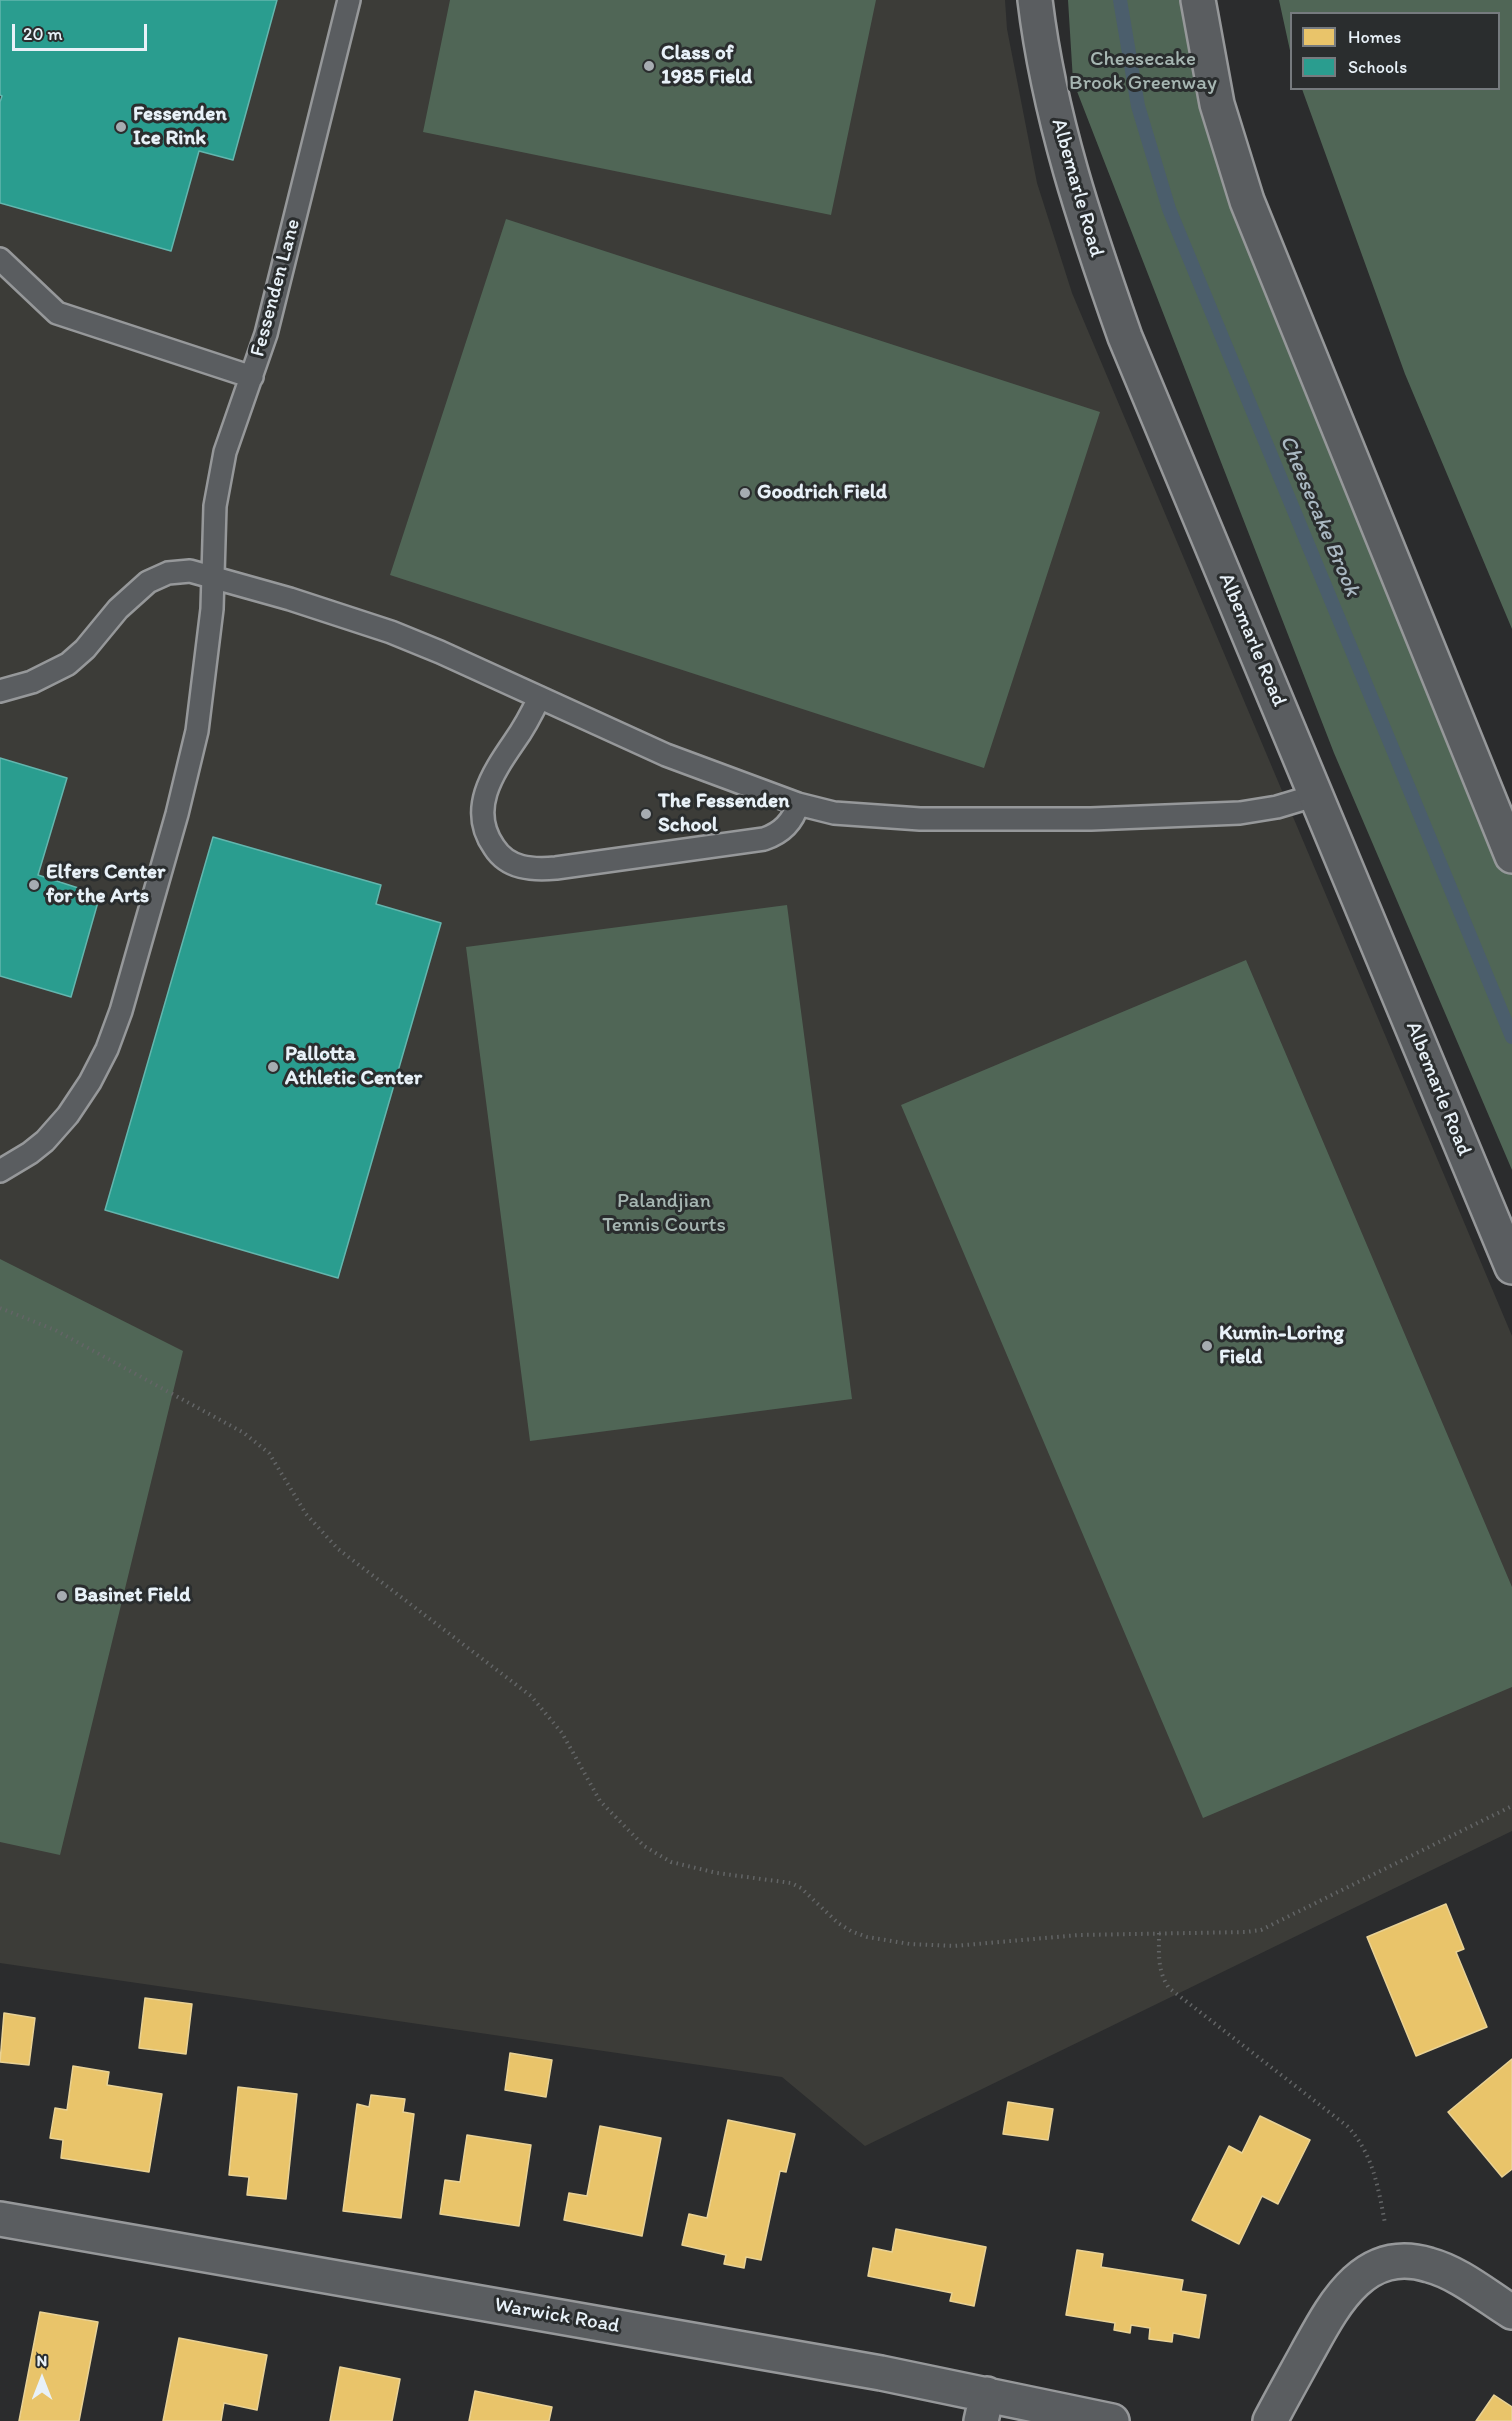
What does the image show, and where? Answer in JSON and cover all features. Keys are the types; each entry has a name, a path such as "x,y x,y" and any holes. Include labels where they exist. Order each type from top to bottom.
{"street":[{"name":"Albemarle Road","path":"1035,0 1041,51 1058,130 1096,255 1139,373 1512,1267"},
{"path":"1198,0 1217,104 1247,201 1512,856"},
{"name":"Warwick Road","path":"0,2219 881,2373 984,2408 1112,2421"},
{"path":"1270,2421 1333,2306 1352,2284 1372,2269 1393,2263 1416,2262 1440,2269 1512,2313"}],"lane":[{"name":"Fessenden Lane","path":"0,1171 38,1147 68,1115 90,1082 107,1049 121,1011 184,787 197,731 210,634 214,577 214,524 218,490 230,434 266,334 349,0"},
{"path":"0,259 57,313 252,377"},
{"path":"0,691 32,682 68,664 85,649 128,600 158,576 178,571 190,571 330,611 391,632 666,755 798,804 834,813 883,817 1062,820 1240,813 1277,807 1317,795"},
{"path":"539,698 522,729 494,770 483,798 483,822 491,844 497,853 516,866 556,868 764,839 783,830 796,813 798,804"}],"path":[{"path":"0,1308 55,1330 258,1442 269,1453 306,1514 338,1549 531,1696 562,1733 588,1782 614,1818 644,1846 670,1862 717,1873 791,1883 801,1888 838,1923 851,1931 910,1944 954,1946 1079,1935 1261,1930 1512,1806"},
{"path":"1159,1933 1160,1967 1163,1979 1169,1988 1347,2126 1358,2138 1373,2169 1393,2263"}],"shaded area":[{"name":"The Fessenden School","path":"0,0 1005,0 1007,29 1037,183 1072,293 1512,1336 1512,1831 865,2146 782,2077 0,1963"}],"green space":[{"name":"Class of 1985 Field","path":"450,0 876,0 831,215 423,132"},
{"name":"Cheesecake Brook Greenway","path":"1068,0 1199,0 1226,138 1512,850 1512,1170 1334,753 1073,81"},
{"path":"1279,0 1512,0 1512,629 1405,374 1302,90 1500,90 1500,12 1290,12 1290,50"},
{"name":"Goodrich Field","path":"506,219 1100,412 984,768 390,575"},
{"name":"Palandjian Tennis Courts","path":"787,905 852,1399 530,1441 466,947"},
{"name":"Kumin-Loring Field","path":"1246,960 1512,1587 1512,1687 1203,1818 901,1105"},
{"name":"Basinet Field","path":"0,1259 183,1351 60,1855 0,1842"}],"building: Homes":[{"path":"1446,1904 1464,1949 1456,1952 1487,2027 1416,2056 1367,1937"},
{"path":"145,1998 192,2004 186,2054 139,2048"},
{"path":"4,2013 35,2018 29,2065 0,2062"},
{"path":"510,2053 552,2060 546,2097 505,2090"},
{"path":"1512,2059 1512,2169 1502,2177 1448,2112"},
{"path":"73,2066 109,2072 107,2085 162,2094 149,2172 61,2158 63,2140 50,2138 55,2108 67,2110"},
{"path":"238,2087 297,2094 286,2199 247,2195 249,2177 229,2175"},
{"path":"371,2095 405,2099 403,2112 414,2114 401,2218 343,2211 357,2104 369,2107"},
{"path":"1008,2102 1053,2109 1048,2140 1003,2134"},
{"path":"1260,2116 1310,2140 1278,2204 1262,2196 1239,2244 1192,2220 1229,2146 1242,2153"},
{"path":"728,2120 795,2134 786,2172 780,2171 761,2260 746,2257 744,2268 724,2264 726,2255 682,2245 689,2214 707,2218"},
{"path":"600,2126 661,2138 642,2236 564,2220 569,2193 587,2196"},
{"path":"467,2135 531,2145 519,2226 440,2214 445,2180 460,2182"},
{"path":"896,2229 986,2247 974,2306 950,2301 952,2293 868,2276 873,2248 892,2252"},
{"path":"1077,2250 1103,2254 1101,2267 1183,2280 1181,2291 1206,2295 1199,2338 1173,2333 1172,2342 1149,2339 1150,2328 1131,2325 1130,2333 1114,2330 1115,2323 1066,2315"},
{"path":"40,2312 98,2322 79,2421 19,2421"},
{"path":"179,2338 267,2355 257,2410 224,2403 221,2421 163,2421"},
{"path":"340,2367 400,2379 392,2421 330,2421"},
{"path":"475,2391 552,2407 549,2421 469,2421"},
{"path":"1494,2395 1512,2407 1512,2421 1476,2421"}],"building: Schools":[{"name":"Fessenden Ice Rink","path":"0,0 277,0 233,160 199,151 171,251 0,203 0,102 2,96 0,95"},
{"name":"Elfers Center for the Arts","path":"0,758 67,778 38,875 100,895 71,997 0,976"},
{"name":"Pallotta Athletic Center","path":"213,837 381,885 376,904 441,923 338,1278 105,1210"}],"waterway":[{"name":"Cheesecake Brook","path":"1120,0 1138,106 1169,209 1512,1037"}],"place":[{"name":"Class of 1985 Field","path":"649,66"},
{"name":"Fessenden Ice Rink","path":"121,127"},
{"name":"Goodrich Field","path":"745,493"},
{"name":"The Fessenden School","path":"646,814"},
{"name":"Elfers Center for the Arts","path":"34,885"},
{"name":"Pallotta Athletic Center","path":"273,1067"},
{"name":"Kumin-Loring Field","path":"1207,1346"},
{"name":"Basinet Field","path":"62,1596"}]}
